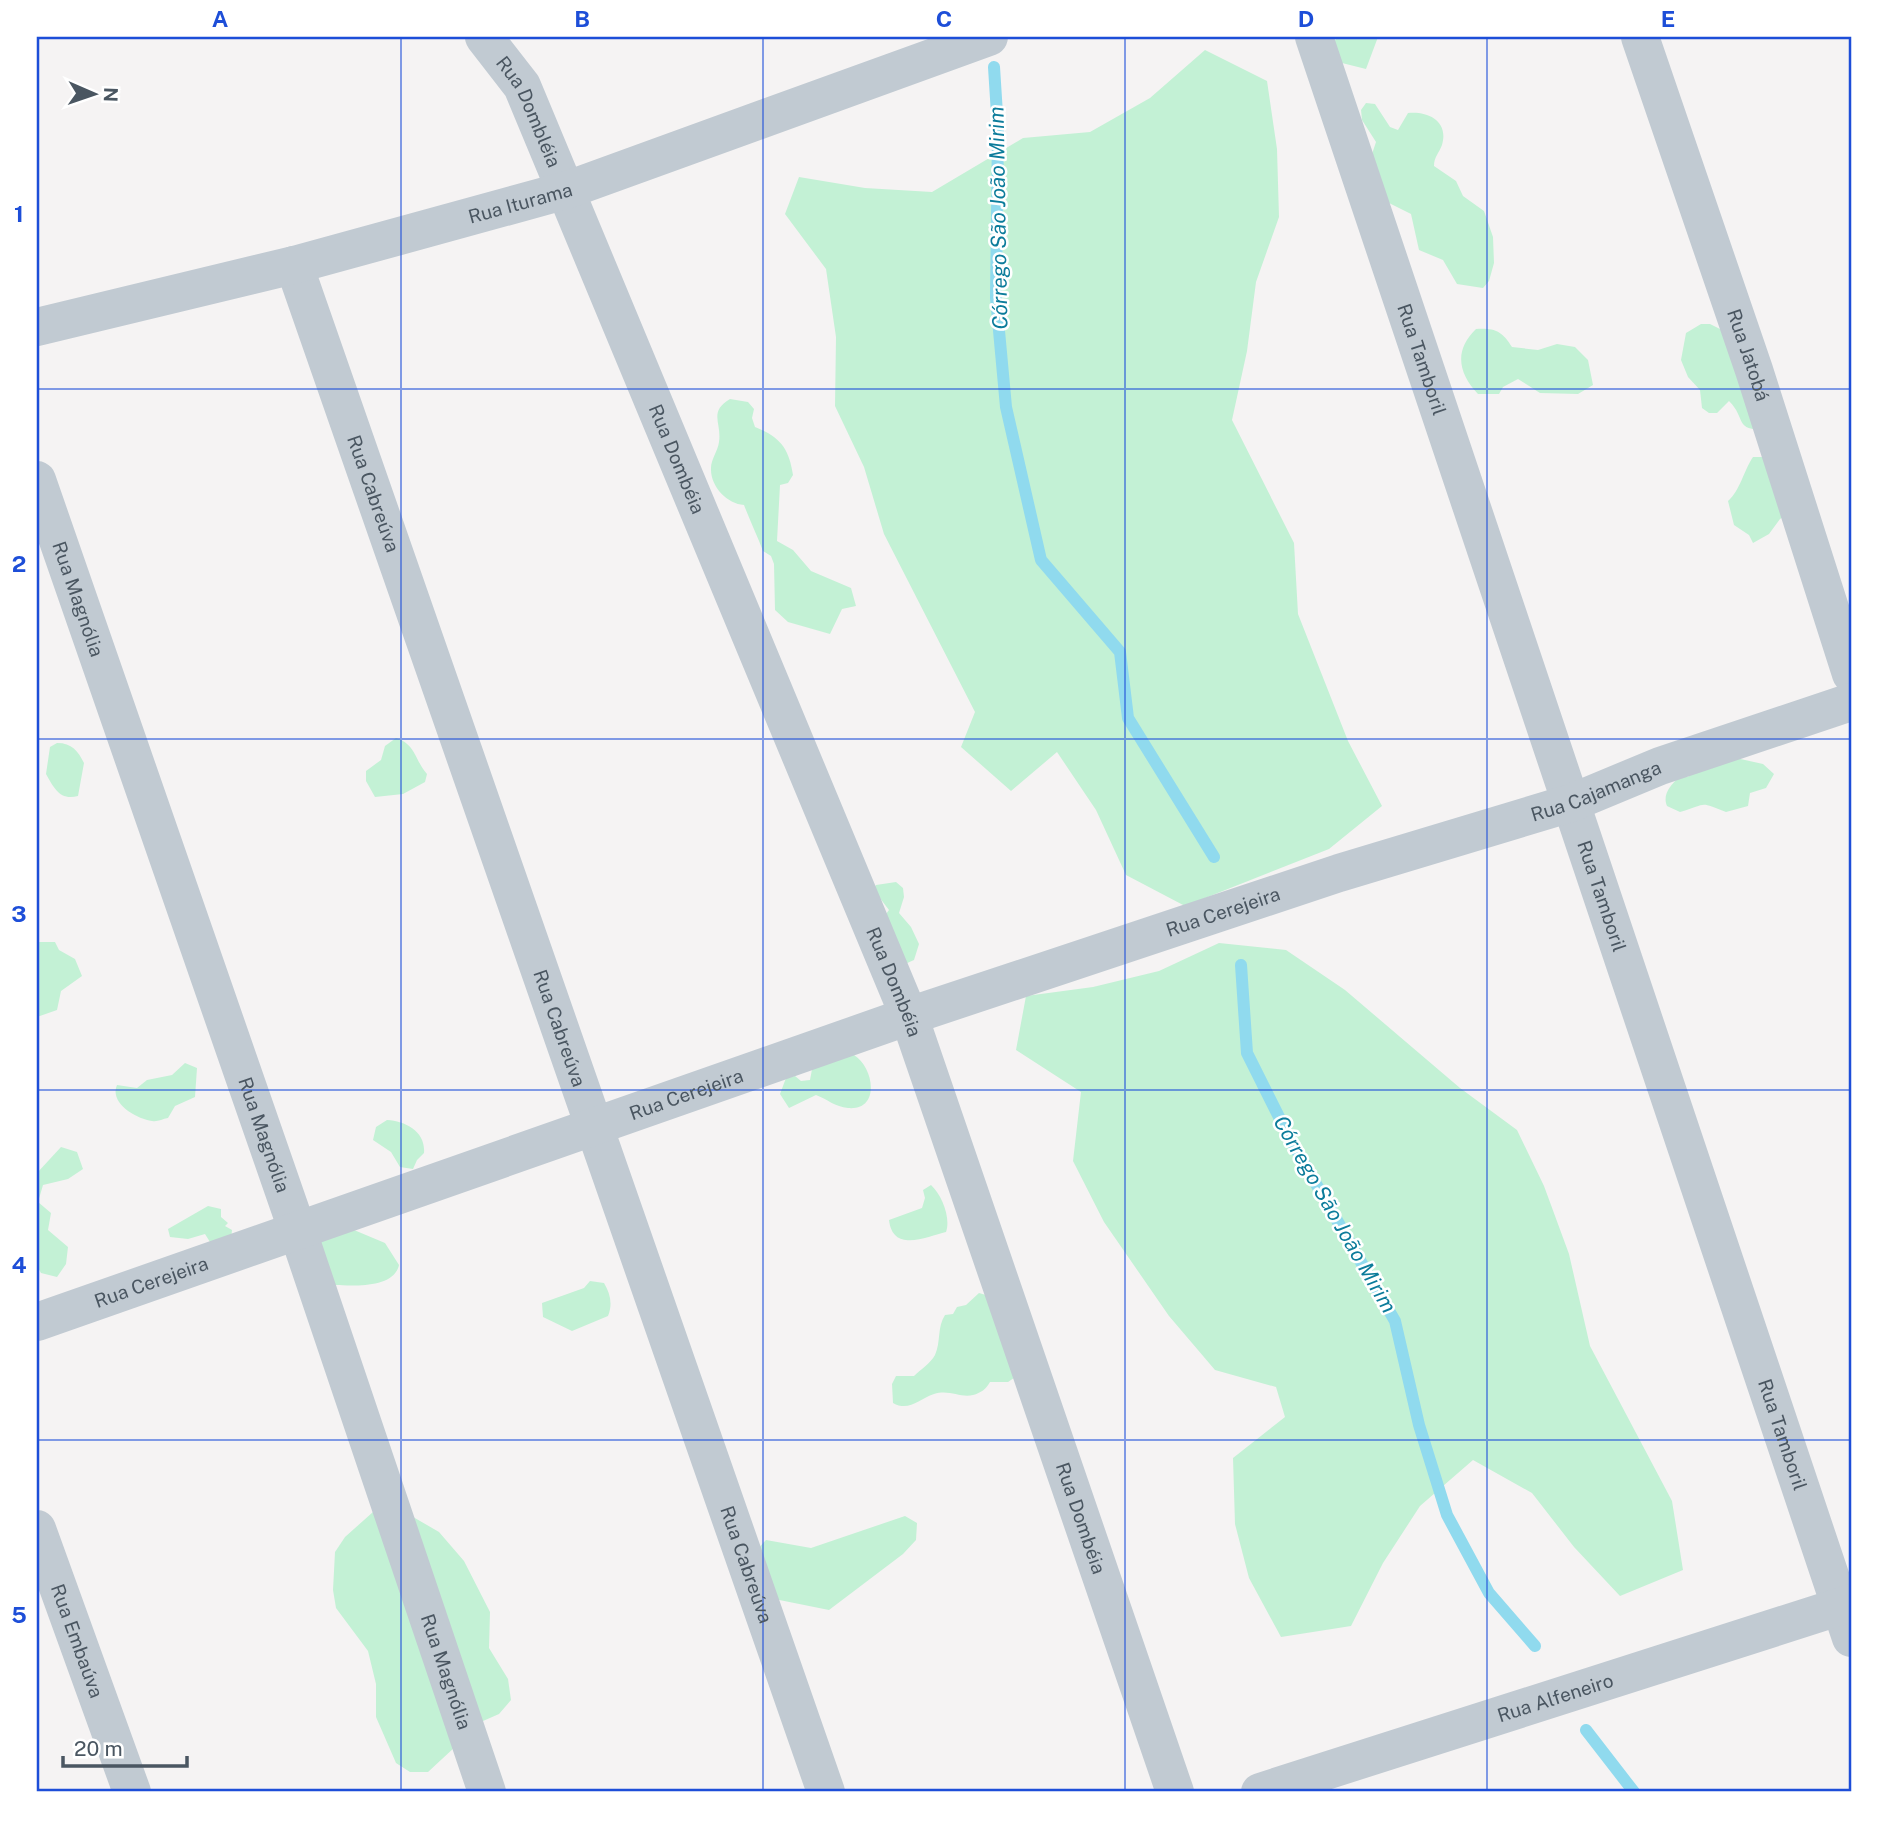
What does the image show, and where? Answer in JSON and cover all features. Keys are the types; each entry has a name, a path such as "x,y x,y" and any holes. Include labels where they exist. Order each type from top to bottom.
{"street":[{"name":"Rua Dombléia","path":"484,37 522,86 567,190"},
{"name":"Rua Iturama","path":"37,327 294,265 567,190 989,37"},
{"name":"Rua Tamboril","path":"1314,37 1848,1616"},
{"name":"Rua Jatobá","path":"1640,37 1754,370 1851,674"},
{"name":"Rua Dombéia","path":"567,190 909,1016 1175,1792"},
{"name":"Rua Cabreúva","path":"294,265 826,1792"},
{"name":"Rua Magnólia","path":"37,480 487,1792"},
{"name":"Rua Cajamanga","path":"1339,873 1571,803 1660,766 1851,702"},
{"name":"Rua Cerejeira","path":"37,1322 909,1016 1339,873"},
{"name":"Rua Embaúva","path":"37,1529 132,1792"},
{"name":"Rua Alfeneiro","path":"1260,1792 1848,1616"}],"green space":[{"path":"1337,37 1378,37 1366,69 1342,63 1333,44"},
{"path":"1205,50 1267,81 1277,149 1279,217 1256,282 1247,351 1232,420 1294,543 1298,614 1348,741 1382,806 1329,849 1185,906 1126,875 1096,810 1057,752 1011,791 961,747 975,712 884,534 864,467 835,406 836,337 826,269 785,214 799,177 865,188 932,192 1023,138 1090,132 1150,98"},
{"path":"1366,103 1375,104 1390,127 1398,130 1408,113 1429,116 1440,124 1442,145 1434,166 1456,181 1463,196 1484,211 1493,237 1494,263 1489,281 1483,288 1457,284 1443,260 1419,250 1411,214 1387,202 1370,160 1376,142 1362,120 1361,110"},
{"path":"1701,324 1710,324 1744,341 1766,430 1745,426 1729,401 1717,413 1709,413 1702,408 1700,390 1688,377 1681,360 1686,333"},
{"path":"1476,329 1497,332 1505,337 1512,347 1538,350 1557,344 1575,347 1588,360 1593,385 1578,394 1540,393 1518,379 1503,387 1499,394 1478,394 1466,378 1461,362 1464,345"},
{"path":"730,399 748,402 754,409 752,418 755,427 777,439 789,458 793,475 788,483 780,485 777,541 793,550 811,571 851,588 856,606 842,609 830,634 788,622 775,610 774,564 771,556 763,551 744,505 726,498 713,481 712,461 719,442 718,413"},
{"path":"1753,457 1769,457 1788,514 1780,519 1769,534 1753,543 1749,535 1734,525 1728,501 1736,492"},
{"path":"396,738 408,744 427,774 425,782 403,794 375,797 366,781 366,771 381,760 385,746"},
{"path":"57,743 74,748 84,763 78,796 62,795 46,774 50,747"},
{"path":"1736,758 1763,764 1774,774 1766,788 1750,793 1748,806 1726,812 1703,805 1680,812 1667,806 1666,794 1679,777 1688,777 1691,773"},
{"path":"896,882 903,888 904,897 899,913 911,927 919,944 914,960 905,964 886,914 889,910 873,889 876,885"},
{"path":"37,942 55,942 59,950 75,959 82,976 61,991 57,1010 37,1017"},
{"path":"1219,943 1286,950 1345,990 1460,1088 1517,1130 1544,1186 1569,1254 1590,1346 1672,1501 1683,1570 1620,1596 1574,1547 1532,1493 1473,1460 1420,1506 1383,1563 1351,1626 1281,1637 1249,1578 1235,1524 1233,1458 1285,1417 1276,1387 1215,1370 1169,1316 1104,1222 1073,1161 1081,1092 1016,1050 1026,996 1093,987 1159,971"},
{"path":"854,1055 861,1061 870,1078 870,1096 866,1103 848,1108 835,1105 816,1095 789,1108 780,1094 786,1078 795,1076 801,1081 810,1080 813,1064"},
{"path":"185,1063 197,1068 195,1097 175,1106 168,1118 146,1120 120,1104 117,1085 137,1088 147,1080 172,1075"},
{"path":"387,1120 408,1125 422,1139 424,1153 413,1169 400,1167 391,1152 373,1140 376,1127"},
{"path":"61,1147 77,1152 83,1169 68,1179 43,1185 38,1202 51,1213 48,1230 68,1247 66,1264 57,1277 41,1273 37,1266 37,1173"},
{"path":"931,1185 945,1207 946,1232 912,1240 897,1237 889,1220 922,1208 925,1198 923,1190"},
{"path":"208,1206 221,1209 221,1217 228,1223 225,1226 232,1230 231,1239 210,1242 205,1234 188,1239 170,1237 168,1229"},
{"path":"354,1230 385,1243 399,1265 396,1273 373,1284 335,1285 319,1239"},
{"path":"590,1281 604,1283 611,1303 608,1316 572,1331 543,1317 542,1303 584,1288"},
{"path":"979,1293 996,1298 1024,1371 1008,1382 990,1382 987,1387 973,1395 939,1393 914,1404 904,1406 893,1403 892,1384 896,1376 914,1376 928,1364 937,1350 945,1315 953,1314 957,1307 966,1305"},
{"path":"373,1512 408,1514 439,1532 464,1561 490,1612 489,1648 508,1679 511,1700 499,1714 483,1721 428,1772 410,1772 396,1763 376,1717 376,1684 368,1651 336,1608 333,1590 335,1552 345,1537"},
{"path":"905,1516 917,1523 916,1540 903,1554 829,1610 759,1596 754,1553 766,1540 811,1548"}],"waterway":[{"name":"Córrego São João Mirim","path":"994,67 998,130 996,298 1006,407 1041,560 1120,652 1128,718 1214,857"},
{"name":"Córrego São João Mirim","path":"1241,965 1247,1053 1289,1137 1395,1321 1419,1425 1447,1515 1489,1593 1535,1646"},
{"name":"Córrego São João Mirim","path":"1586,1730 1634,1792"}]}
